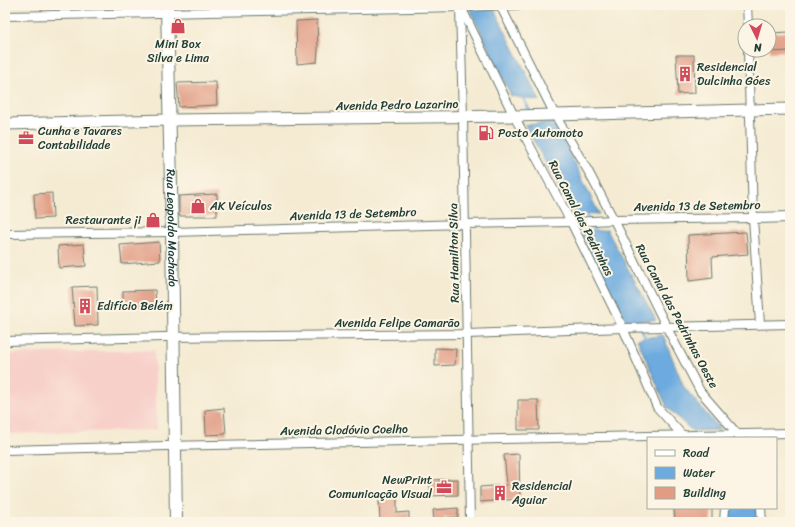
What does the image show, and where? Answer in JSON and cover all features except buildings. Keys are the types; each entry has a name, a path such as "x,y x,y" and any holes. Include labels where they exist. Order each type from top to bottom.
{"main road":[{"name":"Rua Leopoldo Machado","path":"168,9 176,522"},
{"name":"Avenida Pedro Lazarino","path":"5,124 169,120 533,116 790,109"}],"street":[{"path":"5,16 168,9 462,7 518,5"},
{"path":"747,5 748,18"},
{"path":"499,6 555,115 588,171 614,220"},
{"name":"Rua Canal das Pedrinhas","path":"462,7 514,116 627,328 657,407 684,437"},
{"name":"Rua Hamilton Silva","path":"462,7 470,522"},
{"path":"748,58 753,218 760,324"},
{"name":"Avenida 13 de Setembro","path":"5,234 172,232 582,222 604,220 790,217"},
{"name":"Rua Canal das Pedrinhas Oeste","path":"614,220 664,328 700,391 737,436"},
{"name":"Avenida Felipe Camarão","path":"5,342 173,336 467,334 790,324"},
{"path":"737,436 790,433"},
{"name":"Avenida Clodóvio Coelho","path":"684,437 696,435 737,436"},
{"name":"Avenida Clodóvio Coelho","path":"5,450 468,439 647,437"},
{"path":"724,522 725,509"},
{"path":"761,509 762,522"}],"shaded area":[{"path":"154,350 157,430 5,434 5,354"}],"water":[{"path":"468,5 492,5 540,101 511,96"},
{"path":"555,122 599,214 573,213 525,125"},
{"path":"607,230 656,320 626,321 580,232"},
{"path":"663,335 684,387 720,430 692,431 667,407 637,339"},
{"path":"728,509 756,509 757,522 731,522"}],"waterway":[{"path":"522,96 531,113"},
{"path":"585,212 595,233"},
{"path":"636,318 647,341"}],"place":[{"name":"Mini Box Silva e Lima","path":"178,26"},
{"name":"Residencial Dulcinha Góes","path":"685,74"},
{"name":"Posto Automoto","path":"486,133"},
{"name":"Cunha e Tavares Contabilidade","path":"26,138"},
{"name":"AK Veículos","path":"198,206"},
{"name":"Restaurante ji","path":"153,220"},
{"name":"Edifício Belém","path":"85,306"},
{"name":"NewPrint Comunicação Visual","path":"444,487"},
{"name":"Residencial Aguiar","path":"500,493"}]}
